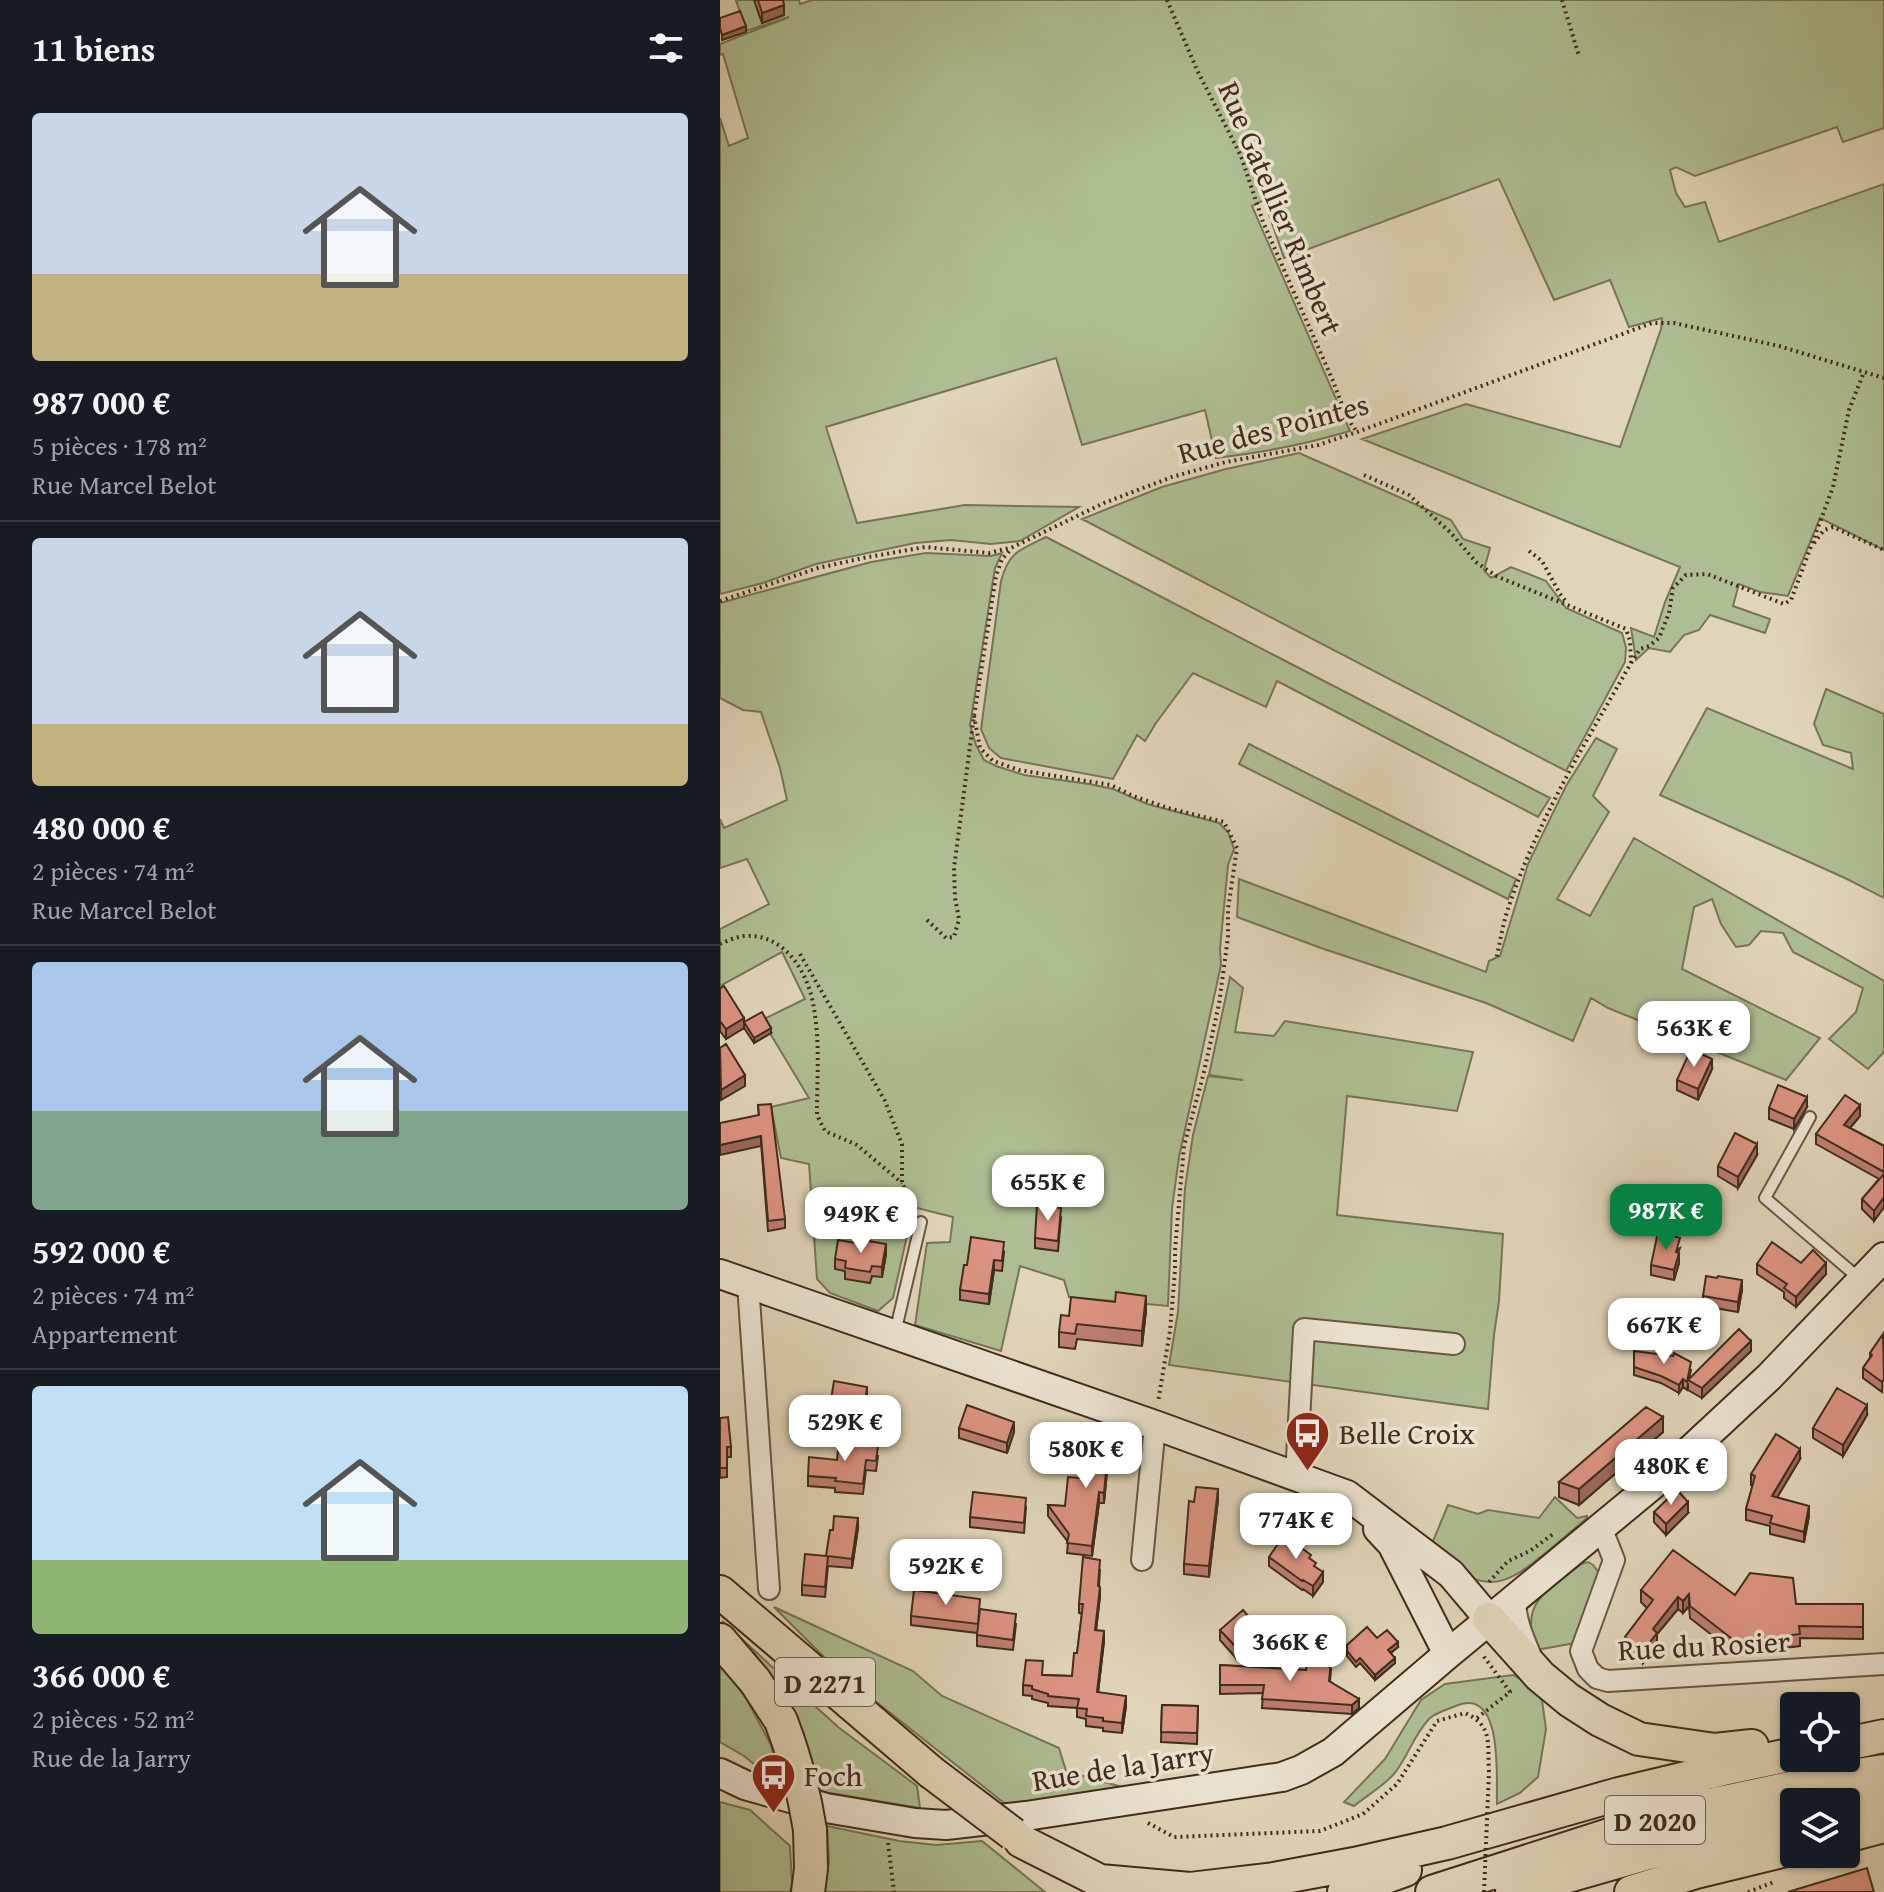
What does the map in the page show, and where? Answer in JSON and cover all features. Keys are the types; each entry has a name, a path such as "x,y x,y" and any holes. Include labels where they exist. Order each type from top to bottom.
{"main road":[{"name":"Rue de la Jarry","path":"720,1773 745,1785 826,1808 946,1825 1282,1777 1301,1770 1333,1752 1448,1654 1484,1634 1515,1598 1656,1482 1758,1387 1884,1257"},
{"path":"720,1274 1347,1495 1451,1574 1484,1634 1586,1711 1639,1739 1715,1750 1780,1743"},
{"path":"1347,1495 1392,1544 1448,1654"},
{"name":"D 2271","path":"720,1592 931,1772 1017,1838 1072,1892"},
{"name":"D 2271","path":"720,1640 755,1681 781,1721 794,1754 810,1830 808,1892"},
{"path":"1860,1735 1884,1734"},
{"path":"1860,1740 1884,1734"},
{"path":"1017,1838 1100,1881 1190,1889 1274,1879 1354,1864 1447,1843 1619,1794 1780,1757"},
{"name":"D 2020","path":"1432,1892 1687,1810 1884,1771"},
{"path":"1344,1892 1619,1794"},
{"path":"1860,1804 1884,1800"},
{"name":"D 2020","path":"1512,1892 1697,1839 1780,1821"},
{"path":"1860,1832 1884,1826"},
{"path":"1631,1892 1780,1851"}],"street":[{"path":"748,1284 769,1589"},
{"path":"1296,1476 1304,1329 1454,1344"},
{"path":"1142,1560 1155,1425"},
{"name":"Rue du Rosier","path":"1601,1527 1614,1560 1581,1651 1588,1669 1597,1678 1608,1681 1884,1664"},
{"path":"1515,1598 1520,1630 1540,1676"}],"lane":[{"path":"1810,1117 1765,1198 1862,1281"},
{"path":"895,1334 921,1222"}],"path":[{"name":"Rue Gatellier Rimbert","path":"1167,0 1197,70 1241,156 1263,222 1347,418 1357,432"},
{"path":"1562,0 1579,56"},
{"name":"Rue des Pointes","path":"720,601 818,568 863,558 925,547 989,553 1013,547 1104,503 1172,477 1226,462 1318,445 1652,323 1674,323 1779,346 1884,378"},
{"path":"1496,960 1508,909 1530,850 1555,798 1631,663 1640,649 1659,638 1669,613 1673,588 1686,575 1707,574 1784,604 1791,600 1833,487 1849,410 1864,372"},
{"path":"1364,475 1409,495 1450,532 1476,562 1496,576 1626,629 1631,663"},
{"path":"1812,544 1824,530 1833,527 1884,550"},
{"path":"927,920 946,938 954,937 959,919 954,868 974,716 996,576 1002,559 1013,547"},
{"path":"1529,551 1542,561 1569,606"},
{"path":"974,716 980,748 993,761 1019,770 1111,785 1168,808 1224,822 1237,848 1219,1004 1184,1146 1170,1331 1155,1425"},
{"path":"720,944 742,936 763,937 788,952 805,979 814,1009 817,1115 825,1131 857,1145 902,1183 921,1222"},
{"path":"800,954 885,1101 902,1144 902,1183"},
{"path":"1489,1582 1508,1561 1530,1551"},
{"path":"1477,1718 1510,1692 1484,1634"},
{"path":"1148,1823 1174,1837 1320,1831 1363,1814 1397,1784 1437,1721 1465,1713 1477,1718 1487,1731 1489,1772 1484,1892"},
{"path":"884,1816 894,1892"},
{"path":"1748,1892 1774,1882"}],"green space":[{"path":"736,0 799,0 800,4 812,0 1884,0 1884,128 1843,142 1837,127 1695,176 1676,167 1670,170 1676,193 1685,207 1705,202 1719,242 1884,184 1884,550 1820,518 1788,596 1760,592 1739,584 1733,606 1770,619 1765,633 1710,615 1699,630 1684,635 1670,652 1649,648 1636,660 1631,628 1654,637 1680,567 1362,439 1466,404 1620,447 1661,329 1662,318 1629,327 1610,280 1554,300 1499,179 1284,258 1264,200 1252,206 1350,431 1283,448 1216,458 1205,410 1082,445 1056,358 826,427 857,523 965,505 1079,507 1020,541 991,544 951,540 915,543 816,564 720,594 720,118 729,146 748,138 723,54 720,55 720,44 789,17 746,31"},
{"path":"1299,453 1451,520 1463,539 1490,548 1484,570 1491,578 1511,567 1546,581 1566,608 1622,633 1626,647 1625,662 1566,771 1082,519 1162,487"},
{"path":"1046,537 1550,798 1538,817 1277,681 1266,707 1193,673 1145,741 1137,735 1113,779 1001,758 989,748 981,729 1001,581 1012,557"},
{"path":"926,553 991,556 1002,553 995,568 970,725 984,760 1024,775 1113,789 1147,804 1219,823 1228,832 1234,849 1228,865 1221,965 1179,1157 1172,1208 1168,1306 1069,1297 1064,1280 1020,1266 1001,1351 915,1325 927,1243 950,1242 953,1217 893,1202 891,1212 907,1236 893,1298 878,1311 830,1293 817,1279 809,1164 781,1158 771,1107 809,1098 762,1020 805,999 782,952 720,986 720,929 769,904 747,859 720,868 720,819 724,828 787,800 761,712 743,710 720,698 720,603 871,562"},
{"path":"1826,689 1884,714 1884,898 1660,795 1707,708 1853,769 1851,753 1823,745 1814,724"},
{"path":"1596,738 1617,749 1593,796 1609,812 1557,899 1590,916 1634,838 1884,981 1884,1052 1868,1069 1829,1039 1856,1012 1863,988 1793,952 1783,933 1761,931 1749,945 1736,947 1721,924 1712,899 1694,907 1682,969 1820,1038 1786,1080 1608,1008 1591,998 1573,1041 1486,1003 1237,917 1239,879 1486,972 1489,961 1500,956 1528,864 1566,786"},
{"path":"1249,744 1516,879 1508,899 1239,764"},
{"path":"1230,977 1243,988 1235,1032 1274,1036 1285,1021 1473,1052 1457,1111 1347,1096 1337,1215 1503,1234 1488,1409 1169,1365 1178,1312 1185,1188 1193,1135 1208,1076 1243,1080 1209,1075"},
{"path":"1555,1497 1577,1518 1587,1518 1527,1567 1506,1579 1484,1582 1471,1578 1451,1564 1433,1541 1448,1505 1478,1514 1488,1510 1539,1518"},
{"path":"1588,1562 1600,1574 1575,1643 1536,1650 1531,1620 1539,1599 1581,1564"},
{"path":"774,1607 913,1671 942,1696 1059,1748 1066,1771 1122,1787 1008,1806 841,1674"},
{"path":"722,1621 838,1727 917,1786 920,1808 818,1791 779,1693"},
{"path":"720,1664 746,1698 771,1745 781,1786 744,1756 720,1742"},
{"path":"1513,1675 1529,1684 1542,1700 1546,1729 1538,1777 1520,1793 1497,1804 1494,1739 1483,1710 1473,1703 1458,1705 1430,1718 1389,1779 1354,1806 1344,1802 1385,1759 1421,1700 1445,1684"},
{"path":"720,1802 750,1810 790,1846 790,1892 720,1892"},
{"path":"827,1826 899,1841 936,1845 982,1841 1045,1892 824,1892 829,1861"}],"building":[{"path":"758,0 783,0 784,5 762,13"},
{"path":"740,11 746,26 722,35 720,18"},
{"path":"724,986 744,1018 726,1029 720,1021 720,988"},
{"path":"762,1012 771,1028 754,1038 744,1022"},
{"path":"726,1044 745,1075 721,1090 720,1048"},
{"path":"1691,1049 1712,1059 1698,1089 1677,1080"},
{"path":"1778,1085 1807,1097 1794,1119 1769,1108"},
{"path":"1845,1095 1860,1105 1844,1125 1884,1146 1884,1172 1816,1134"},
{"path":"771,1104 785,1219 768,1221 761,1136 720,1145 720,1123 759,1115 758,1105"},
{"path":"1735,1133 1757,1144 1738,1177 1718,1166"},
{"path":"1884,1174 1884,1197 1874,1211 1862,1199"},
{"path":"1037,1205 1061,1208 1058,1241 1035,1238"},
{"path":"1658,1232 1680,1238 1674,1270 1651,1265"},
{"path":"971,1237 1004,1242 1002,1261 994,1260 989,1294 960,1290"},
{"path":"838,1240 886,1244 882,1267 872,1266 870,1272 845,1268 846,1261 835,1259"},
{"path":"1772,1242 1801,1263 1813,1250 1826,1263 1796,1297 1784,1288 1787,1284 1757,1264"},
{"path":"1706,1276 1742,1280 1738,1302 1703,1296"},
{"path":"1116,1292 1146,1296 1142,1331 1077,1324 1075,1334 1059,1332 1061,1315 1069,1316 1071,1297 1115,1302"},
{"path":"1739,1329 1751,1341 1702,1388 1688,1380"},
{"path":"1883,1334 1884,1379 1882,1382 1863,1368"},
{"path":"1634,1351 1673,1356 1674,1353 1691,1362 1687,1382 1683,1379 1679,1385 1634,1367"},
{"path":"834,1381 867,1387 864,1411 830,1406"},
{"path":"1837,1388 1867,1405 1843,1445 1813,1428"},
{"path":"967,1405 1014,1422 1007,1443 959,1428"},
{"path":"1646,1407 1663,1417 1579,1489 1559,1482"},
{"path":"728,1417 731,1447 727,1447 727,1468 720,1468 720,1418"},
{"path":"1091,1424 1110,1429 1104,1493 1099,1492 1092,1546 1067,1543 1069,1534 1048,1505 1065,1506 1068,1477 1080,1478 1083,1445 1088,1445"},
{"path":"1776,1434 1800,1449 1772,1496 1809,1506 1804,1532 1770,1523 1772,1516 1746,1509 1755,1476 1751,1474"},
{"path":"839,1441 878,1446 876,1461 866,1460 863,1484 808,1476 809,1457 837,1460"},
{"path":"1196,1487 1218,1489 1209,1566 1184,1564 1189,1501 1194,1502"},
{"path":"1677,1490 1688,1502 1666,1524 1654,1512"},
{"path":"973,1492 1026,1498 1024,1523 970,1517"},
{"path":"834,1516 858,1518 852,1559 828,1556 825,1587 802,1585 805,1554 826,1556"},
{"path":"1284,1535 1311,1555 1309,1558 1316,1563 1314,1566 1323,1572 1313,1586 1269,1557"},
{"path":"1673,1550 1735,1595 1750,1573 1793,1578 1796,1604 1863,1604 1863,1627 1799,1626 1800,1634 1736,1642 1690,1606 1689,1594 1683,1601 1678,1597 1653,1629 1657,1633 1643,1651 1625,1637 1653,1600 1641,1590"},
{"path":"1083,1557 1100,1560 1095,1630 1104,1631 1097,1692 1126,1696 1122,1723 1086,1716 1087,1709 1077,1708 1079,1699 1048,1696 1032,1689 1032,1686 1023,1685 1026,1660 1043,1661 1042,1675 1072,1676 1083,1604 1079,1604"},
{"path":"914,1590 980,1599 978,1624 911,1616"},
{"path":"980,1609 1016,1614 1013,1640 977,1635"},
{"path":"1243,1610 1258,1628 1236,1647 1220,1630"},
{"path":"1367,1627 1377,1638 1387,1630 1398,1642 1388,1650 1395,1658 1375,1675 1360,1658 1356,1662 1347,1651 1347,1645"},
{"path":"1307,1659 1331,1661 1329,1681 1359,1699 1352,1705 1262,1699 1264,1685 1220,1685 1220,1665 1306,1670"},
{"path":"1162,1705 1198,1706 1197,1733 1161,1732"},
{"path":"1867,1868 1874,1892 1788,1892"}],"place":[{"name":"Belle Croix","path":"1308,1472"},
{"name":"Foch","path":"773,1814"}]}
